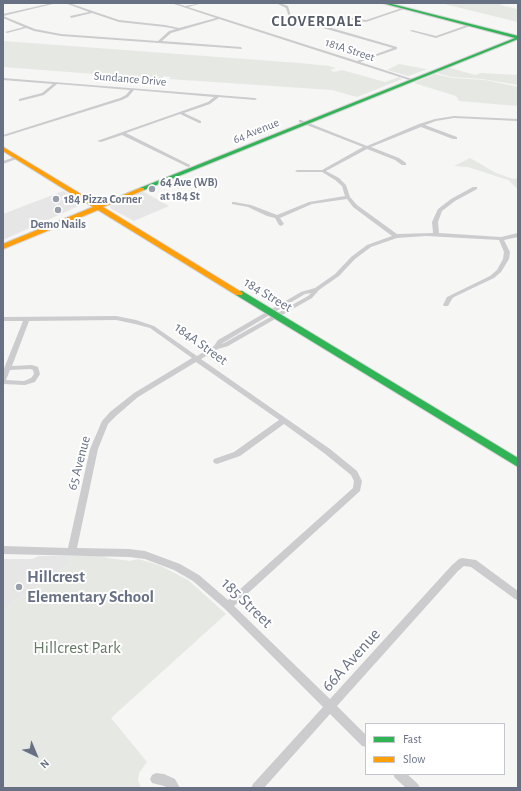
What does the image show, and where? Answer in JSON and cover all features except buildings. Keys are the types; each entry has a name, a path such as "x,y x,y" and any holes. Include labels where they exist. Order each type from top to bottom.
{"main road":[{"path":"384,3 516,36"},
{"name":"64 Avenue","path":"95,206 516,36"},
{"name":"64 Avenue","path":"3,247 171,173 303,122"},
{"name":"184 Street","path":"3,150 518,463"},
{"path":"3,241 95,206"}],"street":[{"path":"3,16 56,3"},
{"path":"66,3 124,23 163,26 178,30"},
{"name":"181A Street","path":"172,3 410,79"},
{"path":"185,7 202,3"},
{"path":"277,3 287,7 290,16 296,19 396,48 356,62"},
{"path":"338,16 366,21 406,8"},
{"path":"71,17 91,12"},
{"path":"3,16 26,27 61,35 241,48"},
{"path":"159,42 168,33 220,18"},
{"path":"412,31 436,37 471,25"},
{"path":"7,32 26,27"},
{"name":"Sundance Drive","path":"3,79 255,99"},
{"path":"20,100 43,94 57,83"},
{"path":"3,136 121,99 127,96 133,89"},
{"path":"99,141 209,103 218,96"},
{"path":"180,113 200,122"},
{"path":"323,171 367,147 435,120 454,117 518,120"},
{"path":"303,122 367,147 404,164"},
{"path":"420,125 455,138"},
{"path":"122,133 188,166"},
{"path":"3,164 17,158"},
{"path":"297,170 323,171 342,183 348,197 362,212 396,236"},
{"path":"436,234 435,222 440,210 453,200 475,188"},
{"path":"234,203 249,206 277,217 311,202 348,197"},
{"path":"277,217 281,224"},
{"name":"65 Avenue","path":"72,551 94,449 105,423 124,403 216,347 226,345 273,314 310,297 316,289 338,275 360,252 369,246 396,236 436,234 501,238 518,235"},
{"path":"446,305 449,298 452,296 492,277 499,271 506,259 506,252 501,238"},
{"name":"184A Street","path":"3,319 116,318 152,327 327,451 354,473 358,482 357,490 228,606"},
{"path":"4,376 27,319"},
{"path":"217,461 227,459 236,454 283,421"},
{"path":"3,550 72,551"},
{"name":"185 Street","path":"72,551 129,553 159,560 177,567 196,578 228,606 365,741"},
{"name":"66A Avenue","path":"257,788 462,562 473,563 518,596"},
{"path":"400,775 414,788"},
{"path":"156,779 171,783 174,788"}],"shaded area":[{"path":"63,191 81,201 83,204 3,240 3,214"},
{"path":"142,191 169,206 134,221 110,208 111,204"},
{"name":"Hillcrest Elementary School","path":"39,556 70,556 68,565 3,610 3,559 32,559"}],"green space":[{"path":"440,3 510,3 499,5 518,9 518,22"},
{"path":"3,41 299,63 329,66 336,68 330,70 334,72 342,70 385,82 399,77 402,79 357,97 332,90 169,79 171,77 164,76 161,79 3,67"},
{"path":"399,64 428,69 408,76 387,70"},
{"path":"447,67 475,75 481,73 518,75 518,85 483,79 452,77 437,73"},
{"path":"435,74 452,78 485,80 518,87 518,106 459,101 456,96 414,83"},
{"path":"470,158 496,173 513,179 518,178 518,189 508,180 468,167 454,166"},
{"name":"Hillcrest Park","path":"70,556 103,556 130,561 138,559 159,565 188,580 226,614 111,718 147,762 139,773 138,780 141,788 3,788 3,610 68,565"}],"traffic: fast":[{"path":"384,3 518,37"},
{"path":"142,189 518,38"},
{"path":"239,293 518,463"}],"traffic: slow":[{"path":"3,149 239,293"},
{"path":"3,247 142,189"}],"place":[{"name":"64 Ave (WB) at 184 St","path":"152,189"},
{"name":"184 Pizza Corner","path":"56,199"},
{"name":"Demo Nails","path":"58,210"},
{"name":"Hillcrest Elementary School","path":"19,587"}],"district":[{"name":"CLOVERDALE","path":"317,21"}]}
